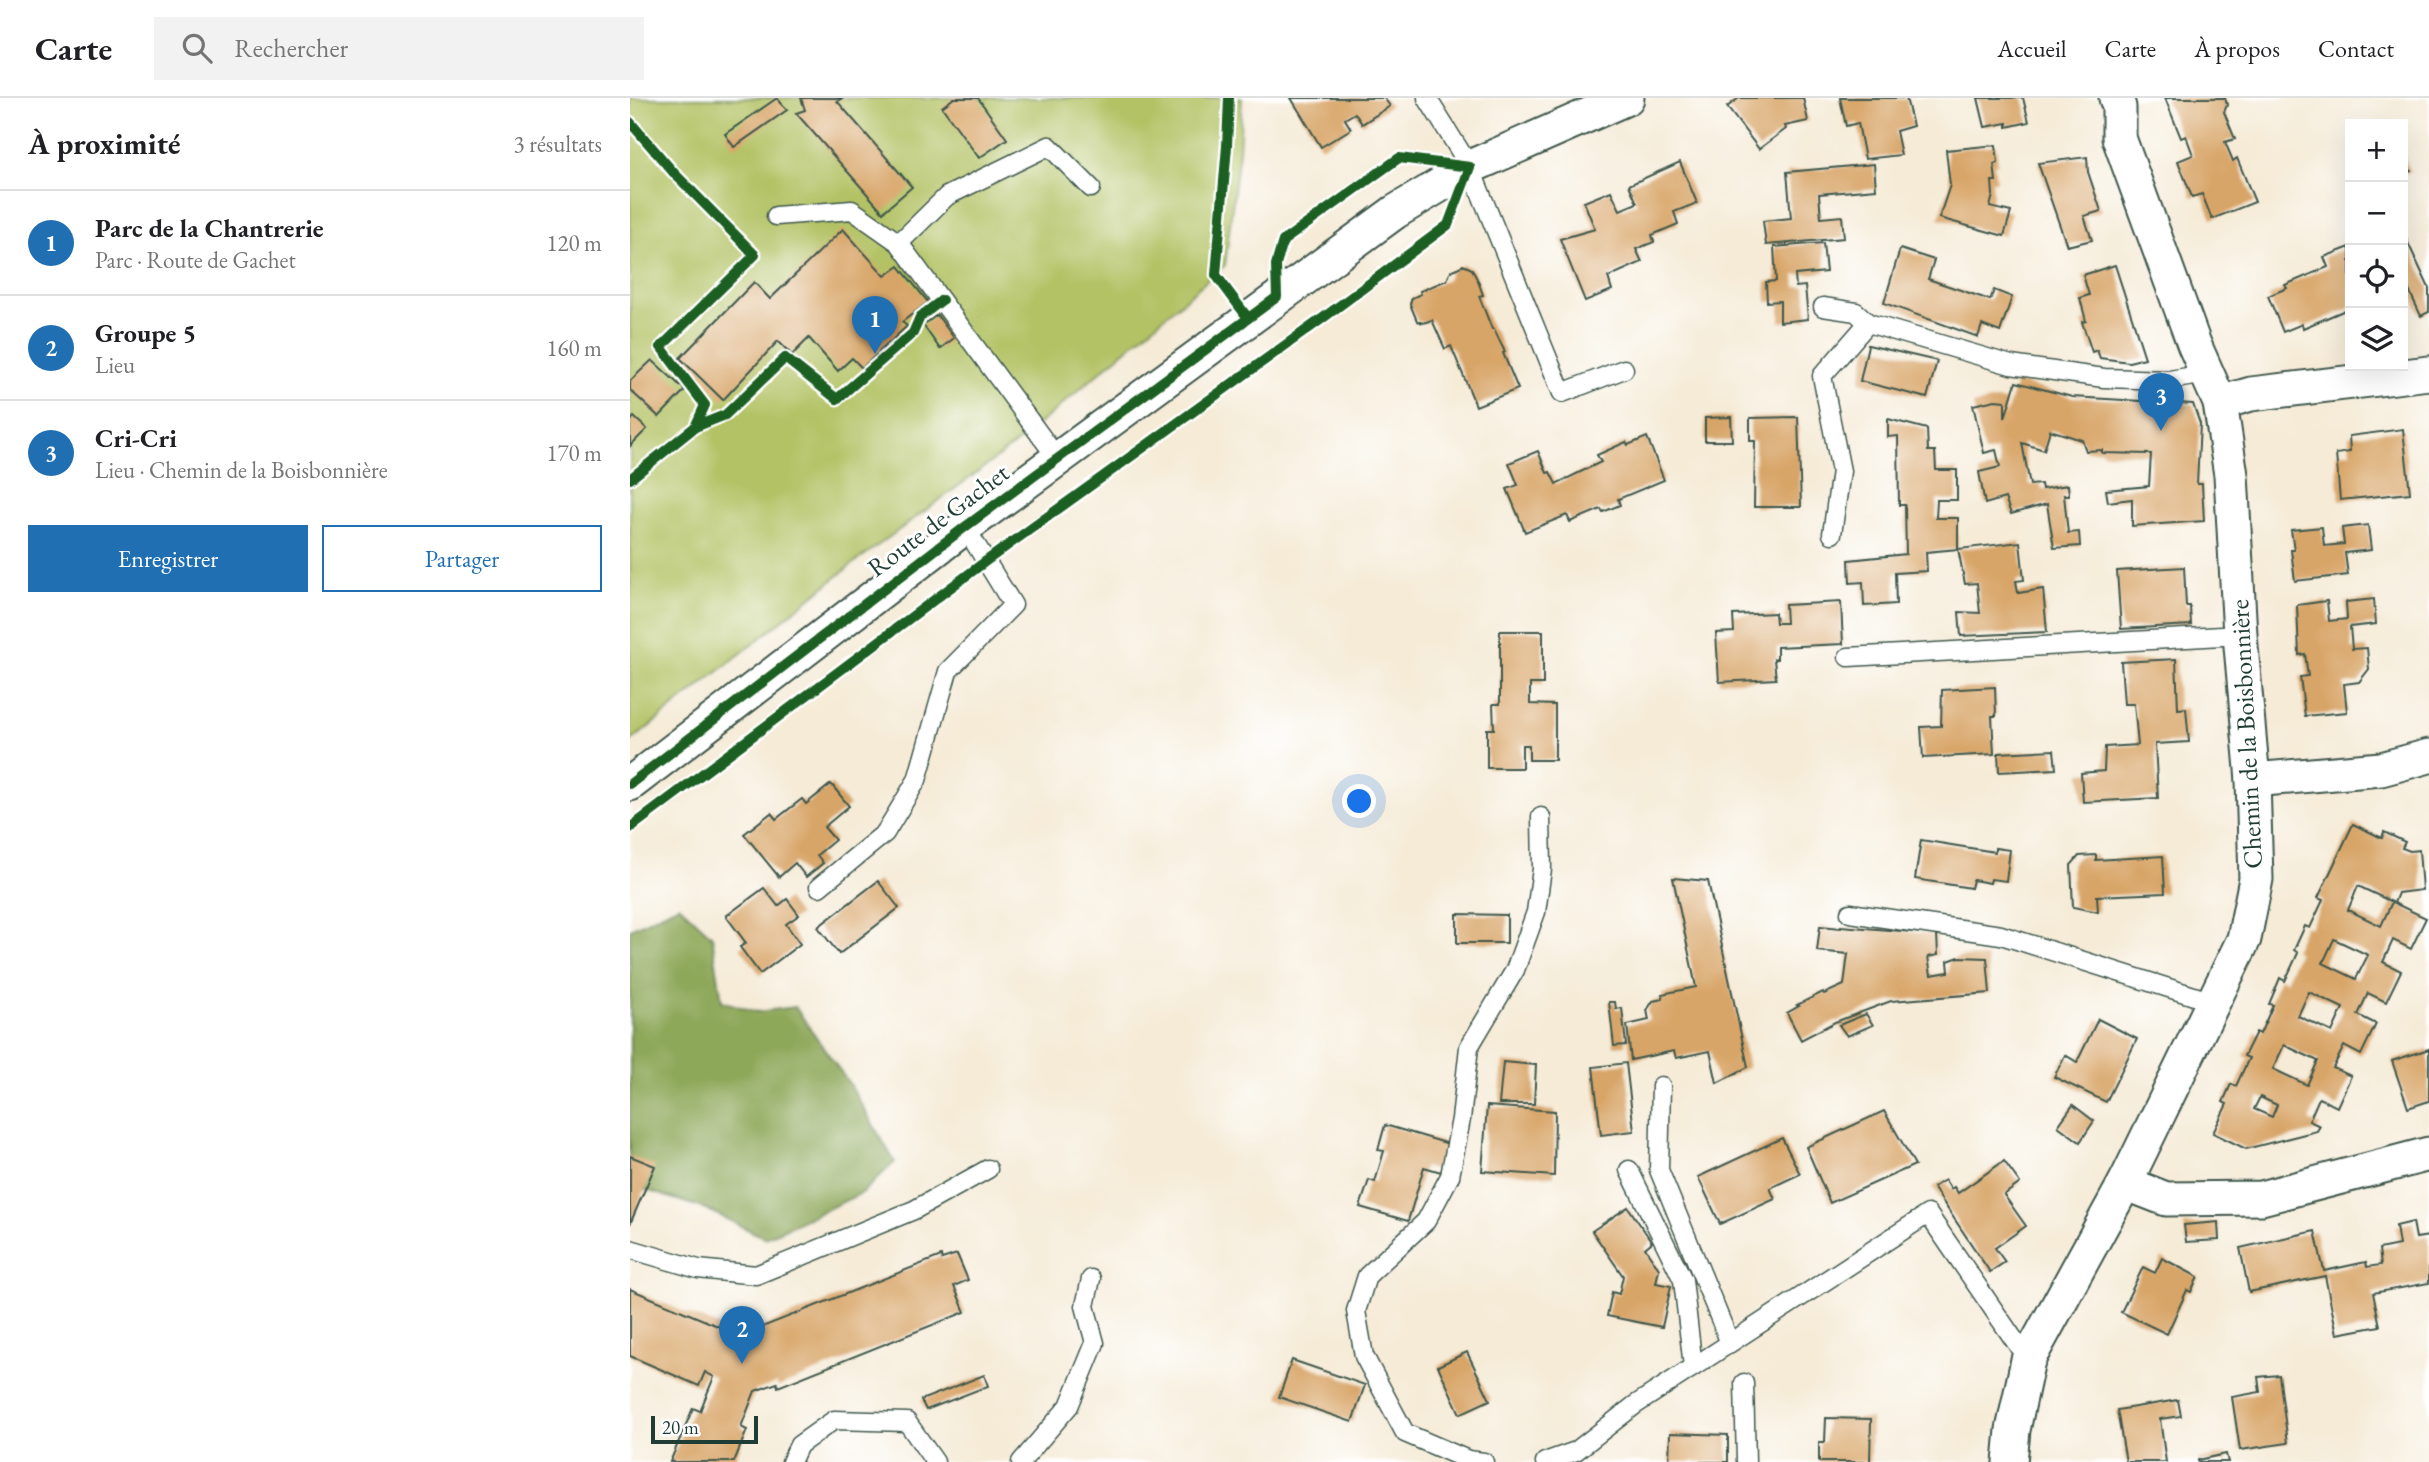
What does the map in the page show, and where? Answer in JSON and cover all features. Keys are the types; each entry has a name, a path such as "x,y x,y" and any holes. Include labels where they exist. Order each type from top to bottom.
{"street":[{"name":"Route de Gachet","path":"630,784 1057,458 1395,212 1470,167 1628,98"},
{"name":"Chemin de la Boisbonnière","path":"2010,1462 2012,1430 2028,1360 2125,1182 2244,939 2256,879 2253,780 2240,635 2231,475 2214,388 2194,344 2119,138 2119,107 2116,98"},
{"path":"2214,388 2251,394 2429,373"},
{"path":"2253,780 2381,769 2429,755"},
{"path":"2125,1182 2166,1199 2261,1198 2429,1154"}],"lane":[{"path":"1427,98 1470,167 1562,393 1624,369"},
{"path":"899,243 947,196 1049,146 1091,188"},
{"path":"776,216 852,210 899,243 1057,458"},
{"path":"1823,307 1856,312 1868,323 2011,365 2104,378 2169,380 2214,388"},
{"path":"1832,534 1841,471 1822,376 1868,323"},
{"path":"819,887 885,833 917,780 948,671 1013,605 965,527"},
{"path":"1848,657 2240,635"},
{"path":"1484,1462 1468,1460 1405,1433 1364,1356 1356,1311 1367,1276 1426,1221 1450,1176 1461,1119 1469,1047 1515,970 1536,912 1542,869 1541,817"},
{"path":"1850,913 2001,935 2213,1002"},
{"path":"1661,1086 1659,1170 1730,1343"},
{"path":"630,1249 698,1269 756,1275 914,1210 988,1169"},
{"path":"1629,1170 1683,1280 1693,1367"},
{"path":"1545,1462 1576,1451 1634,1405 1928,1214 2028,1360"},
{"path":"1021,1462 1069,1406 1095,1343 1085,1306 1091,1279"},
{"path":"1744,1383 1745,1462"},
{"path":"791,1462 799,1445 834,1420 907,1422 935,1462"}],"green space":[{"path":"630,98 1242,98 1239,151 1225,265 1017,443 854,563 630,742"},
{"path":"679,905 712,936 722,1001 757,1012 795,1007 850,1085 895,1162 862,1193 765,1238 706,1209 630,1185 630,929"}],"building":[{"path":"777,98 787,110 734,147 725,134"},
{"path":"801,98 844,98 837,101 912,187 883,212 796,113 805,110"},
{"path":"954,98 978,98 1007,139 979,158 942,107"},
{"path":"1291,98 1384,98 1390,106 1362,124 1355,113 1345,119 1351,129 1321,147"},
{"path":"1739,98 1803,98 1808,121 1785,126 1786,129 1759,149 1727,107"},
{"path":"1840,98 1906,98 1913,126 1896,131 1901,155 1865,159 1858,123 1846,126"},
{"path":"1978,98 2023,98 2029,122 2007,127 2007,123 1985,127"},
{"path":"2165,98 2225,98 2227,105 2224,112 2235,139 2225,142 2233,161 2237,158 2255,202 2212,219 2202,194 2192,197 2178,161 2193,155 2186,136 2181,138"},
{"path":"1996,145 1998,163 1994,164 1996,181 1992,181 1990,207 2011,212 2004,236 1939,218 1950,185 1946,150"},
{"path":"2087,157 2088,172 2101,211 2084,216 2092,240 2067,246 2038,163"},
{"path":"1680,162 1697,203 1674,212 1678,224 1652,235 1654,242 1636,249 1642,262 1608,277 1612,290 1585,301 1560,239 1595,229 1584,202 1611,191 1620,210 1637,203 1629,185"},
{"path":"1874,164 1876,189 1819,194 1821,218 1842,216 1844,238 1766,245 1763,221 1791,218 1787,172"},
{"path":"843,229 885,276 899,266 928,302 902,322 907,326 862,368 852,358 838,371 809,338 792,355 778,341 723,400 680,358 754,282 770,299"},
{"path":"1823,243 1826,272 1795,275 1796,287 1805,286 1808,319 1780,322 1780,301 1767,302 1766,282 1776,281 1774,247"},
{"path":"2408,243 2429,288 2429,312 2421,316 2408,288"},
{"path":"1900,249 1934,260 1928,279 1990,300 1994,290 2012,297 2000,332 1982,325 1978,337 1884,303"},
{"path":"2345,249 2345,310 2303,328 2302,324 2283,332 2268,296 2287,288 2285,285 2328,267 2324,257"},
{"path":"1463,265 1472,269 1478,281 1483,295 1479,296 1492,329 1505,352 1503,353 1518,389 1476,406 1451,346 1445,349 1432,320 1423,323 1417,321 1410,304 1412,298 1421,294 1420,291 1447,280 1451,271"},
{"path":"2115,265 2145,358 2129,362 2100,358 2097,350 2092,352 2082,322 2086,321 2080,298 2089,295 2083,275"},
{"path":"937,315 954,338 940,349 923,325"},
{"path":"1868,345 1937,361 1927,398 1860,381"},
{"path":"652,360 685,390 659,417 630,390 630,381"},
{"path":"2016,382 2072,397 2193,404 2200,424 2197,484 2202,484 2204,521 2132,526 2132,499 2108,502 2106,490 2149,486 2151,454 2086,451 2082,440 2050,430 2044,450 2022,443 2030,485 2041,484 2042,489 2068,485 2069,495 2064,495 2068,533 2079,532 2080,546 2054,548 2047,504 2011,514 2005,498 1985,504 1979,472 2000,467 1996,450 1984,453 1973,405 1995,400 2005,401 2005,418"},
{"path":"634,417 647,429 630,446 630,422"},
{"path":"1731,417 1732,441 1705,441 1705,418"},
{"path":"1798,417 1801,507 1754,507 1755,441 1750,441 1750,418"},
{"path":"1888,419 1927,429 1928,451 1935,451 1936,470 1957,470 1957,500 1937,500 1936,518 1958,518 1958,549 1926,552 1927,571 1895,573 1896,604 1864,606 1863,582 1850,583 1849,560 1906,554 1905,505 1899,505 1898,436 1888,437"},
{"path":"2403,429 2410,493 2340,500 2336,454 2350,452 2349,436"},
{"path":"1647,437 1664,480 1618,499 1620,505 1603,512 1601,509 1570,522 1567,515 1525,532 1507,489 1518,485 1509,463 1538,451 1547,473 1550,472 1556,484 1601,462 1597,455 1626,442 1628,445"},
{"path":"2368,525 2371,550 2345,553 2348,575 2295,581 2291,530 2322,527 2324,546 2344,544 2342,528"},
{"path":"2020,542 2024,580 2016,581 2018,593 2043,589 2047,632 1961,636 1959,612 1980,613 1977,583 1965,584 1958,549"},
{"path":"2184,567 2186,606 2190,606 2191,625 2121,629 2117,571"},
{"path":"2374,599 2376,624 2350,627 2352,649 2367,648 2369,669 2359,682 2344,684 2347,712 2305,716 2300,677 2308,676 2305,654 2299,655 2297,605 2327,601 2329,621 2347,619 2346,602"},
{"path":"1841,602 1843,644 1777,647 1777,659 1774,659 1776,679 1719,682 1716,633 1734,632 1733,615 1775,613 1776,623 1786,623 1785,605"},
{"path":"1500,631 1543,631 1543,684 1530,684 1530,704 1555,705 1555,760 1529,760 1529,745 1522,745 1522,768 1487,768 1487,729 1494,729 1493,704 1500,704"},
{"path":"2176,659 2178,709 2186,708 2189,742 2155,744 2158,798 2083,802 2081,773 2104,771 2105,747 2138,745 2134,704 2124,704 2121,662"},
{"path":"1995,687 1996,716 1992,716 1994,754 1923,758 1921,727 1941,726 1942,690"},
{"path":"2054,750 2056,769 1999,772 1998,753"},
{"path":"831,784 849,806 824,827 835,840 817,855 823,863 806,877 795,863 779,877 744,834 771,813 776,819 802,799 806,804"},
{"path":"2353,824 2382,838 2384,832 2405,842 2402,848 2419,850 2422,890 2398,893 2394,903 2426,918 2411,949 2393,940 2383,962 2401,971 2386,1002 2368,993 2358,1015 2376,1024 2361,1055 2344,1046 2333,1068 2351,1076 2337,1107 2319,1098 2309,1121 2320,1126 2317,1131 2246,1149 2213,1133 2227,1104 2223,1102 2231,1084 2236,1086 2249,1058 2244,1056 2256,1032 2260,1034 2273,1005 2269,1004 2280,978 2285,981 2298,953 2294,950 2305,926 2310,928 2323,900 2318,898","holes":["2358,886 2392,902 2381,926 2348,910","2334,939 2368,955 2356,979 2323,963","2309,992 2343,1008 2332,1032 2298,1016","2284,1045 2318,1061 2307,1085 2273,1069","2260,1097 2277,1105 2272,1117 2254,1109"]},
{"path":"1921,840 1995,852 1995,848 2010,850 2006,881 1991,879 1990,883 1973,880 1971,888 1915,879"},
{"path":"2096,855 2096,860 2163,856 2165,893 2097,896 2098,912 2073,907 2071,865 2079,856"},
{"path":"1673,878 1708,881 1748,1067 1717,1083 1710,1051 1676,1058 1674,1051 1631,1060 1627,1025 1649,1020 1647,1010 1653,1001 1663,999 1662,994 1696,987"},
{"path":"878,881 899,908 839,954 818,927"},
{"path":"764,888 778,906 787,899 799,915 786,924 800,944 760,974 740,947 746,943 726,916"},
{"path":"1457,914 1507,915 1507,943 1457,943"},
{"path":"1820,926 1937,934 1938,955 1928,957 1931,975 1949,972 1948,961 1959,957 1987,958 1990,993 1891,1001 1835,1022 1801,1040 1787,1013 1823,992 1824,994 1844,985 1848,954 1817,951"},
{"path":"1609,1002 1615,1002 1616,1009 1622,1008 1626,1045 1614,1046"},
{"path":"1866,1014 1873,1025 1847,1036 1839,1025"},
{"path":"2098,1019 2137,1039 2106,1102 2054,1077 2065,1055 2077,1062"},
{"path":"2429,1049 2429,1101 2408,1108 2392,1061"},
{"path":"1503,1062 1536,1065 1534,1104 1499,1104"},
{"path":"1626,1063 1634,1131 1601,1135 1593,1067"},
{"path":"2073,1105 2094,1121 2080,1142 2058,1126"},
{"path":"1487,1106 1555,1111 1554,1176 1482,1171"},
{"path":"1884,1111 1915,1165 1830,1203 1806,1147"},
{"path":"1385,1125 1449,1144 1441,1172 1424,1167 1408,1221 1360,1207 1369,1180 1375,1182 1384,1151 1378,1150"},
{"path":"1782,1138 1800,1174 1770,1188 1775,1199 1720,1224 1698,1177"},
{"path":"630,1156 655,1166 630,1224"},
{"path":"2004,1161 2020,1183 2004,1195 2026,1226 1995,1248 2005,1262 1990,1272 1933,1187 1945,1180 1951,1189 1954,1187 1958,1193"},
{"path":"1628,1207 1652,1242 1645,1248 1659,1269 1656,1283 1671,1286 1662,1327 1607,1316 1612,1292 1619,1294 1623,1276 1592,1231"},
{"path":"2218,1222 2219,1240 2186,1242 2184,1225"},
{"path":"2413,1222 2416,1238 2429,1236 2429,1283 2373,1293 2380,1326 2337,1334 2325,1276 2249,1292 2240,1248 2315,1231 2324,1271 2366,1262 2367,1267 2381,1265 2379,1249 2399,1245 2396,1226"},
{"path":"957,1254 968,1280 954,1286 965,1312 778,1387 777,1383 755,1391 741,1427 747,1430 734,1462 670,1462 693,1408 700,1411 714,1377 705,1372 699,1386 630,1356 630,1289 725,1329 723,1333 740,1339 758,1333 757,1329 941,1256 942,1259"},
{"path":"2162,1258 2198,1277 2191,1292 2187,1290 2167,1334 2121,1312 2143,1267 2155,1273"},
{"path":"1467,1352 1490,1400 1460,1414 1438,1366"},
{"path":"1292,1360 1365,1385 1352,1422 1279,1397"},
{"path":"984,1375 988,1386 926,1410 921,1400"},
{"path":"2279,1375 2288,1443 2240,1450 2232,1397 2260,1392 2258,1377"},
{"path":"2178,1400 2181,1416 2160,1419 2166,1462 2126,1462 2117,1410"},
{"path":"1826,1418 1871,1419 1870,1462 1819,1462 1819,1442 1825,1442"},
{"path":"1670,1433 1728,1435 1728,1462 1669,1462"},
{"path":"2226,1454 2228,1462 2198,1462 2198,1460"}],"cycle path":[{"path":"1229,98 1216,275 1248,318"},
{"path":"630,122 674,173 755,255 661,347 705,405 695,427 630,479"},
{"path":"630,784 965,527 1277,297 1276,265 1283,241 1399,158 1470,167 1448,225 986,561 630,828"},
{"path":"695,427 725,415 785,358 837,399 913,333 920,317 942,300"}],"place":[{"name":"Parc de la Chantrerie","path":"875,354"},
{"name":"Cri-Cri","path":"2161,431"},
{"name":"Groupe 5","path":"742,1364"}]}
